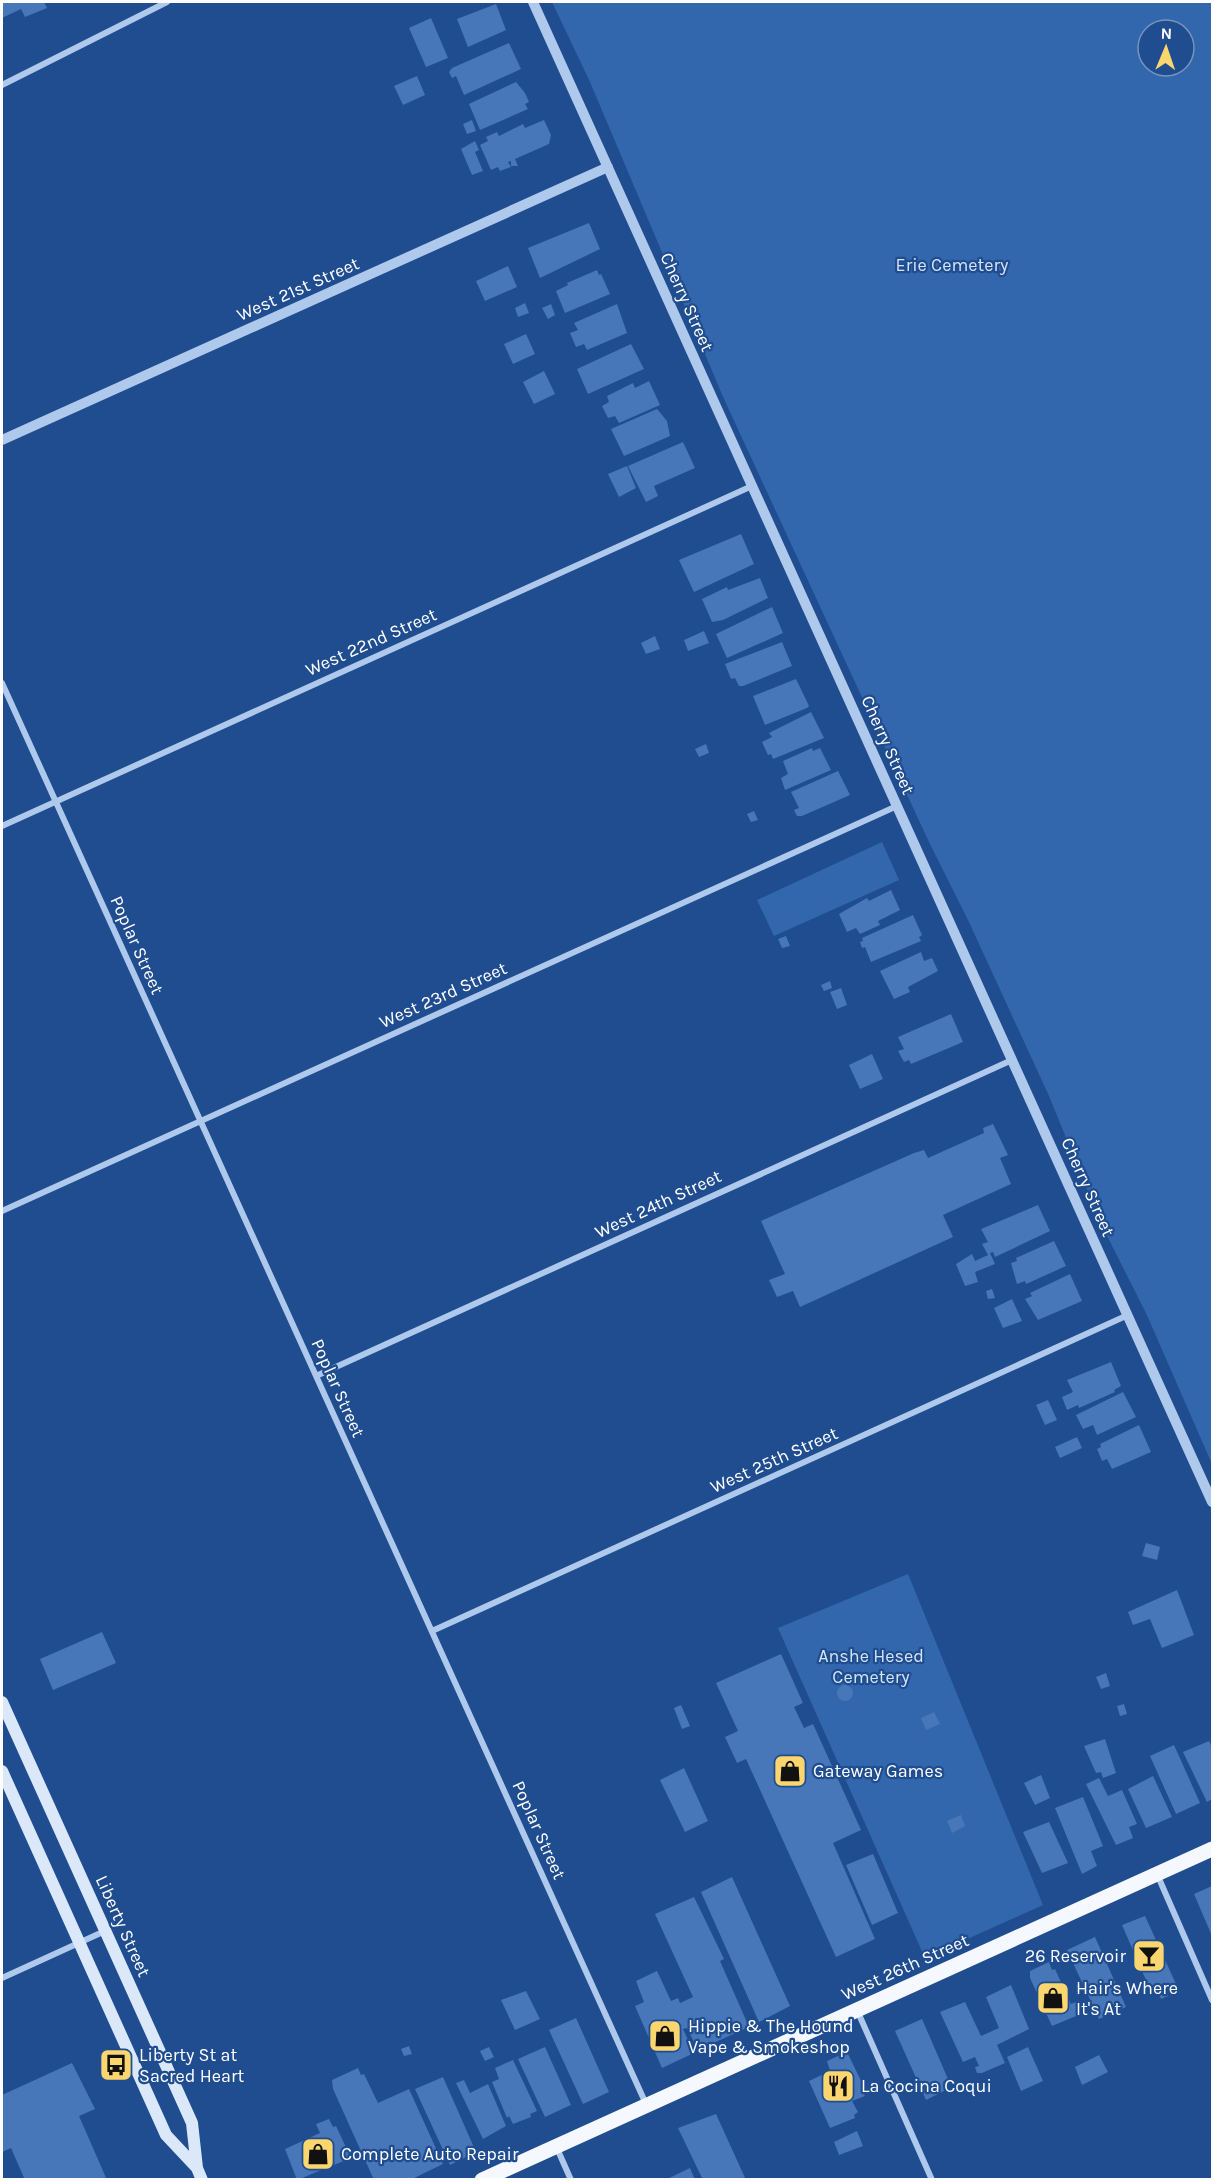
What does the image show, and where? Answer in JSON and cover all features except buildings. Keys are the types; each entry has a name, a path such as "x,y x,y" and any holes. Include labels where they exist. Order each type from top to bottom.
{"main road":[{"name":"Liberty Street","path":"2,1702 192,2123 200,2174"},
{"name":"Liberty Street","path":"2,1771 166,2135 200,2174"},
{"name":"West 26th Street","path":"482,2180 1212,1849"}],"street":[{"path":"2,85 167,2"},
{"name":"Cherry Street","path":"533,2 1212,1502"},
{"name":"West 21st Street","path":"2,440 608,167"},
{"name":"West 22nd Street","path":"2,826 752,486"},
{"name":"Poplar Street","path":"2,682 647,2105"},
{"name":"West 23rd Street","path":"2,1210 897,806"},
{"name":"West 24th Street","path":"316,1376 1012,1060"},
{"name":"West 25th Street","path":"432,1631 1128,1315"},
{"path":"1156,1874 1212,2000"},
{"path":"2,1978 105,1931"},
{"path":"857,2010 932,2180"},
{"path":"556,2146 571,2180"}],"green space":[{"name":"Erie Cemetery","path":"552,2 1212,2 1212,1464 1146,1313 1103,1228 1049,1096 724,399 590,82"},
{"path":"882,842 899,880 774,936 757,900"},
{"name":"Anshe Hesed Cemetery","path":"908,1574 1043,1905 925,1958 778,1628"}],"place":[{"name":"Gateway Games","path":"790,1771"},
{"name":"26 Reservoir","path":"1149,1956"},
{"name":"Hair's Where It's At","path":"1053,1998"},
{"name":"Hippie & The Hound Vape & Smokeshop","path":"665,2036"},
{"name":"Liberty St at Sacred Heart","path":"116,2065"},
{"name":"La Cocina Coqui","path":"838,2086"},
{"name":"Complete Auto Repair","path":"318,2154"}]}
